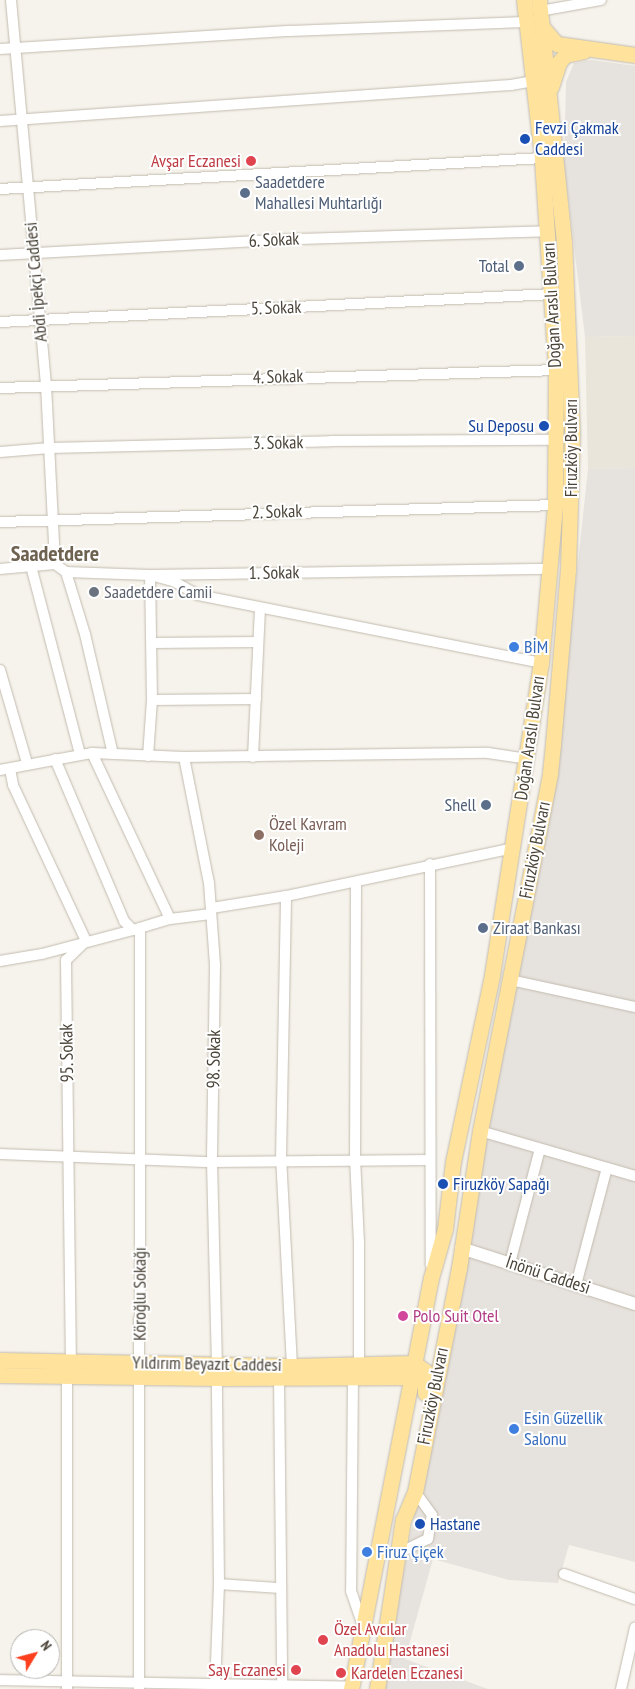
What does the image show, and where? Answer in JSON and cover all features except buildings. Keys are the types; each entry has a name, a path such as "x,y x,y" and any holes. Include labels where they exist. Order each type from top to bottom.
{"main road":[{"name":"Doğan Araslı Bulvarı","path":"513,848 541,663 555,505 556,440 556,370 548,231 534,80 524,0"},
{"name":"Firuzköy Bulvarı","path":"377,1689 403,1520 416,1486 461,1248 480,1131 553,744 568,570 572,432 564,242 540,5"},
{"path":"542,27 557,44 635,55"},
{"path":"550,91 559,62 565,55 598,49"},
{"path":"543,639 550,668 539,740 546,749 553,744"},
{"path":"528,758 540,772 534,832 536,842"},
{"name":"Firuzköy Bulvarı","path":"352,1688 417,1372 432,1278 445,1229 453,1162 492,975 513,848"},
{"path":"436,1262 461,1248"},
{"name":"Yıldırım Beyazıt Caddesi","path":"0,1360 69,1369"},
{"path":"416,1486 414,1451 417,1372 438,1364"},
{"name":"Yıldırım Beyazıt Caddesi","path":"0,1375 69,1369 217,1371 292,1366 356,1371 417,1372"},
{"name":"Yıldırım Beyazıt Caddesi","path":"217,1371 279,1377 356,1371"}],"street":[{"name":"Abdi İpekçi Caddesi","path":"11,0 46,384 56,564"},
{"path":"540,5 601,0"},
{"path":"0,49 290,31 527,22"},
{"path":"0,121 501,86 534,80"},
{"path":"0,188 542,158"},
{"name":"6. Sokak","path":"0,254 300,239 548,231"},
{"name":"5. Sokak","path":"0,322 40,318 552,294"},
{"name":"4. Sokak","path":"0,388 46,384 556,370"},
{"name":"3. Sokak","path":"0,452 50,448 556,440"},
{"name":"2. Sokak","path":"0,522 555,505"},
{"path":"0,569 56,564 66,572 85,634 113,754"},
{"path":"31,566 80,754"},
{"name":"1. Sokak","path":"66,572 150,575 550,569"},
{"path":"148,756 152,700 150,575 173,581 198,595 541,663"},
{"path":"253,757 260,608"},
{"path":"152,643 258,642"},
{"path":"0,670 27,763"},
{"path":"152,700 256,699"},
{"path":"92,753 170,920"},
{"path":"86,941 5,769 27,763 92,753 184,757 253,757 488,753 510,758 528,758"},
{"name":"98. Sokak","path":"184,757 211,911 215,966 212,1162 217,1371 219,1584 215,1687"},
{"path":"510,758 524,780"},
{"path":"54,759 124,921 136,929"},
{"path":"0,961 42,954 170,920 513,848"},
{"path":"430,864 432,1278"},
{"path":"356,882 355,1158 359,1242 351,1591 364,1629"},
{"path":"286,896 280,1159 292,1366"},
{"name":"Köroğlu Sokağı","path":"136,929 140,1158 139,1686"},
{"name":"95. Sokak","path":"67,1685 70,1155 66,960 86,941"},
{"path":"510,980 635,1007"},
{"path":"480,1131 635,1176"},
{"path":"510,1263 540,1149"},
{"path":"0,1154 70,1155 212,1162 355,1158 430,1160"},
{"path":"576,1285 607,1168"},
{"name":"İnönü Caddesi","path":"461,1248 635,1304"},
{"path":"279,1377 282,1687"},
{"path":"397,1554 428,1538 432,1515 416,1486"},
{"path":"564,1574 635,1599"},
{"path":"219,1584 280,1588"},
{"path":"621,1689 632,1659 635,1628"},
{"path":"0,1680 67,1685 352,1688"}],"shaded area":[{"path":"591,60 635,66 635,336 585,337 564,163 566,82 574,63"},
{"path":"635,336 635,468 588,469 585,337"},
{"path":"635,468 635,1562 569,1545 558,1583 509,1580 433,1559 405,1659 488,1689 381,1689 554,785 588,469"}],"place":[{"name":"Fevzi Çakmak Caddesi","path":"525,139"},
{"name":"Avşar Eczanesi","path":"251,161"},
{"name":"Saadetdere Mahallesi Muhtarlığı","path":"245,193"},
{"name":"Total","path":"519,266"},
{"name":"Su Deposu","path":"544,426"},
{"name":"Saadetdere Camii","path":"94,592"},
{"name":"BİM","path":"514,647"},
{"name":"Shell","path":"486,805"},
{"name":"Özel Kavram Koleji","path":"259,835"},
{"name":"Ziraat Bankası","path":"483,928"},
{"name":"Firuzköy Sapağı","path":"443,1184"},
{"name":"Polo Suit Otel","path":"403,1316"},
{"name":"Esin Güzellik Salonu","path":"514,1429"},
{"name":"Hastane","path":"420,1524"},
{"name":"Firuz Çiçek","path":"367,1552"},
{"name":"Özel Avcılar Anadolu Hastanesi","path":"323,1640"},
{"name":"Say Eczanesi","path":"296,1670"},
{"name":"Kardelen Eczanesi","path":"341,1673"}],"district":[{"name":"Saadetdere","path":"55,554"}]}
